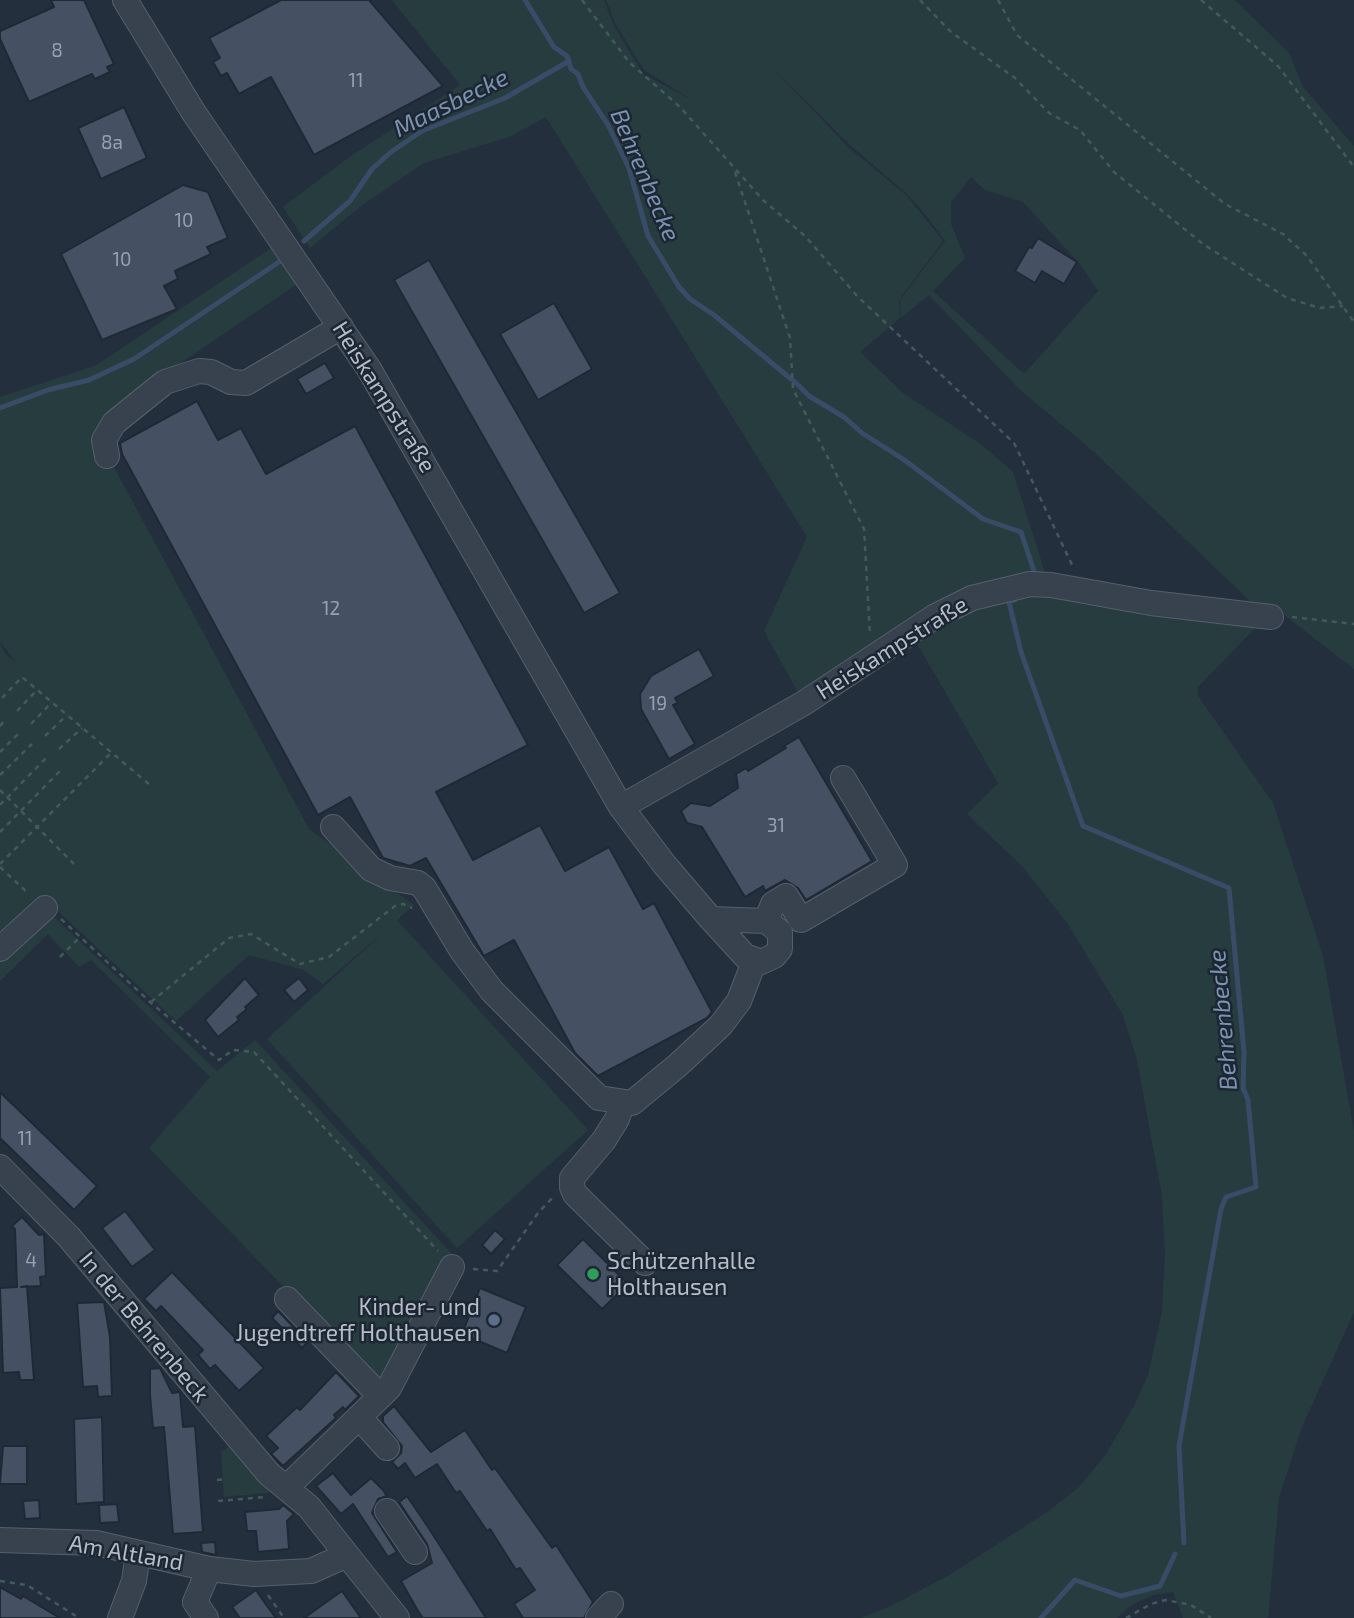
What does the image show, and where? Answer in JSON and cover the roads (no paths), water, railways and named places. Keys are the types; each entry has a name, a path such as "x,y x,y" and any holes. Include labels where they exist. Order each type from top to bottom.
{"street":[{"name":"Heiskampstraße","path":"125,0 194,113 341,327 410,437 621,807 664,864 711,919 745,956 754,962"},
{"path":"107,456 104,440 114,423 164,382 199,371 211,372 230,382 246,383 341,327"},
{"name":"Heiskampstraße","path":"621,807 804,703 934,617 972,598 1030,584 1076,589 1151,603 1271,617"},
{"path":"766,921 773,904 786,896 801,920 895,864 843,778"},
{"path":"333,827 371,869 390,878 418,883 424,888 462,951 492,990 599,1098 622,1104 632,1103 721,1024 739,1001 754,962 767,960 780,949 780,932 766,921 711,919"},
{"path":"0,949 45,908"},
{"path":"622,1104 604,1140 572,1178 575,1194 645,1263"},
{"name":"In der Behrenbeck","path":"0,1167 68,1236 261,1464 309,1507 397,1618"},
{"path":"287,1487 389,1388 452,1267"},
{"path":"287,1299 380,1396"},
{"path":"359,1418 387,1448"},
{"path":"387,1511 415,1552"},
{"name":"Am Altland","path":"0,1540 96,1544 209,1569 254,1574 311,1571 347,1555"},
{"path":"120,1618 134,1581 138,1553"},
{"name":"Am Altland","path":"206,1618 195,1602 209,1569"}],"waterway":[{"name":"Behrenbecke","path":"525,0 554,47 567,56 571,69 578,74 583,87 608,125 629,168 648,236 679,287 690,299 714,315 791,379"},
{"name":"Maasbecke","path":"304,241 350,201 372,169 391,152 422,131 505,98 569,61"},
{"name":"Maasbecke","path":"0,408 48,390 89,380 134,359 282,260"},
{"name":"Behrenbecke","path":"794,381 809,396 844,417 862,433 903,459 983,519 1021,532 1035,574"},
{"name":"Behrenbecke","path":"1015,600 1009,602 1021,652 1083,826 1229,888 1244,1052 1243,1088 1248,1100 1256,1187 1226,1197 1221,1209 1179,1446 1184,1543"},
{"name":"Behrenbecke","path":"1041,1618 1075,1580 1121,1596 1160,1586 1175,1554"}],"place":[{"name":"Schützenhalle Holthausen","path":"593,1274"},
{"name":"Kinder- und Jugendtreff Holthausen","path":"494,1320"}]}
